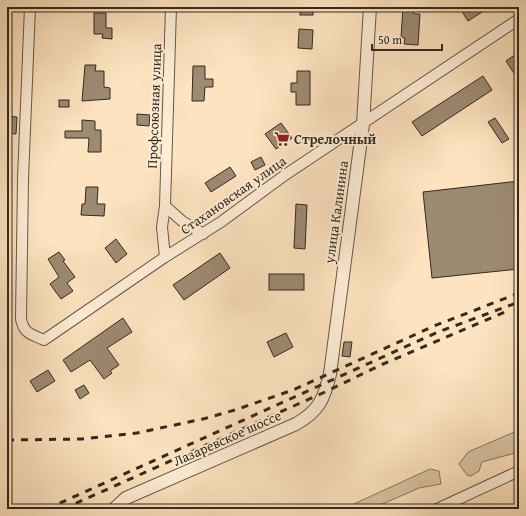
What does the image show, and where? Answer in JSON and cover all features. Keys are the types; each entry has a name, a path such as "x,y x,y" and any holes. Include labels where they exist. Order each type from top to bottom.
{"street":[{"name":"Стахановская улица","path":"30,7 23,178 21,319 23,328 27,333 44,340 202,234 285,175 519,20"},
{"name":"Профсоюзная улица","path":"166,257 162,227 166,206 172,7"},
{"name":"улица Калинина","path":"330,374 363,124 370,7"},
{"path":"166,206 182,221 202,234"},
{"name":"Лазаревское шоссе","path":"114,509 126,498 309,417 318,408 330,374"},
{"path":"437,509 519,471"}],"shaded area":[{"path":"519,430 519,452 482,462 479,471 471,476 467,475 459,464 468,452"},
{"path":"430,469 439,471 441,484 419,488 371,509 343,509"}],"building":[{"path":"300,7 313,7 313,15 300,15"},
{"path":"403,7 414,7 414,14 420,14 418,45 404,44 405,38 401,38"},
{"path":"459,7 490,7 468,21"},
{"path":"94,13 106,13 106,28 112,28 112,39 102,38 103,34 94,34"},
{"path":"299,29 313,30 312,49 298,48"},
{"path":"519,52 519,81 506,61"},
{"path":"85,65 96,65 95,71 104,71 104,87 110,88 110,99 82,101"},
{"path":"193,66 205,66 205,79 213,79 213,87 205,87 204,101 192,101"},
{"path":"297,71 310,71 310,105 296,105 296,92 291,92 291,83 297,83"},
{"path":"483,76 492,90 422,136 412,122"},
{"path":"59,100 69,100 69,107 59,107"},
{"path":"137,114 150,115 149,126 137,125"},
{"path":"8,116 17,117 16,134 7,133"},
{"path":"495,118 509,139 502,143 488,122"},
{"path":"82,120 95,121 95,130 101,130 101,152 88,152 89,138 65,138 65,131 82,131"},
{"path":"281,123 292,138 276,149 265,134"},
{"path":"261,157 265,165 255,170 251,162"},
{"path":"230,167 236,176 211,192 205,183"},
{"path":"519,181 519,269 432,278 423,192"},
{"path":"86,187 98,187 97,204 105,204 104,216 81,215 82,204 85,204"},
{"path":"296,204 307,205 305,249 294,248"},
{"path":"116,239 127,254 116,263 105,248"},
{"path":"59,252 65,260 63,261 75,277 67,283 73,291 61,299 50,284 59,277 48,259"},
{"path":"220,253 230,268 184,300 173,285"},
{"path":"269,274 304,274 304,290 269,290"},
{"path":"123,318 132,332 107,348 119,365 110,371 112,373 104,379 90,360 71,372 63,360"},
{"path":"286,333 293,347 274,357 267,342"},
{"path":"344,342 352,342 350,357 342,356"},
{"path":"48,370 55,381 37,392 30,381"},
{"path":"84,385 89,393 80,399 75,390"}],"railway":[{"path":"7,440 82,439 137,433 203,419 235,410 293,390 434,326 519,293"},
{"path":"47,509 438,332 519,302"},
{"path":"63,509 325,392 383,364 505,312"}],"place":[{"name":"Стрелочный","path":"282,139"}]}
